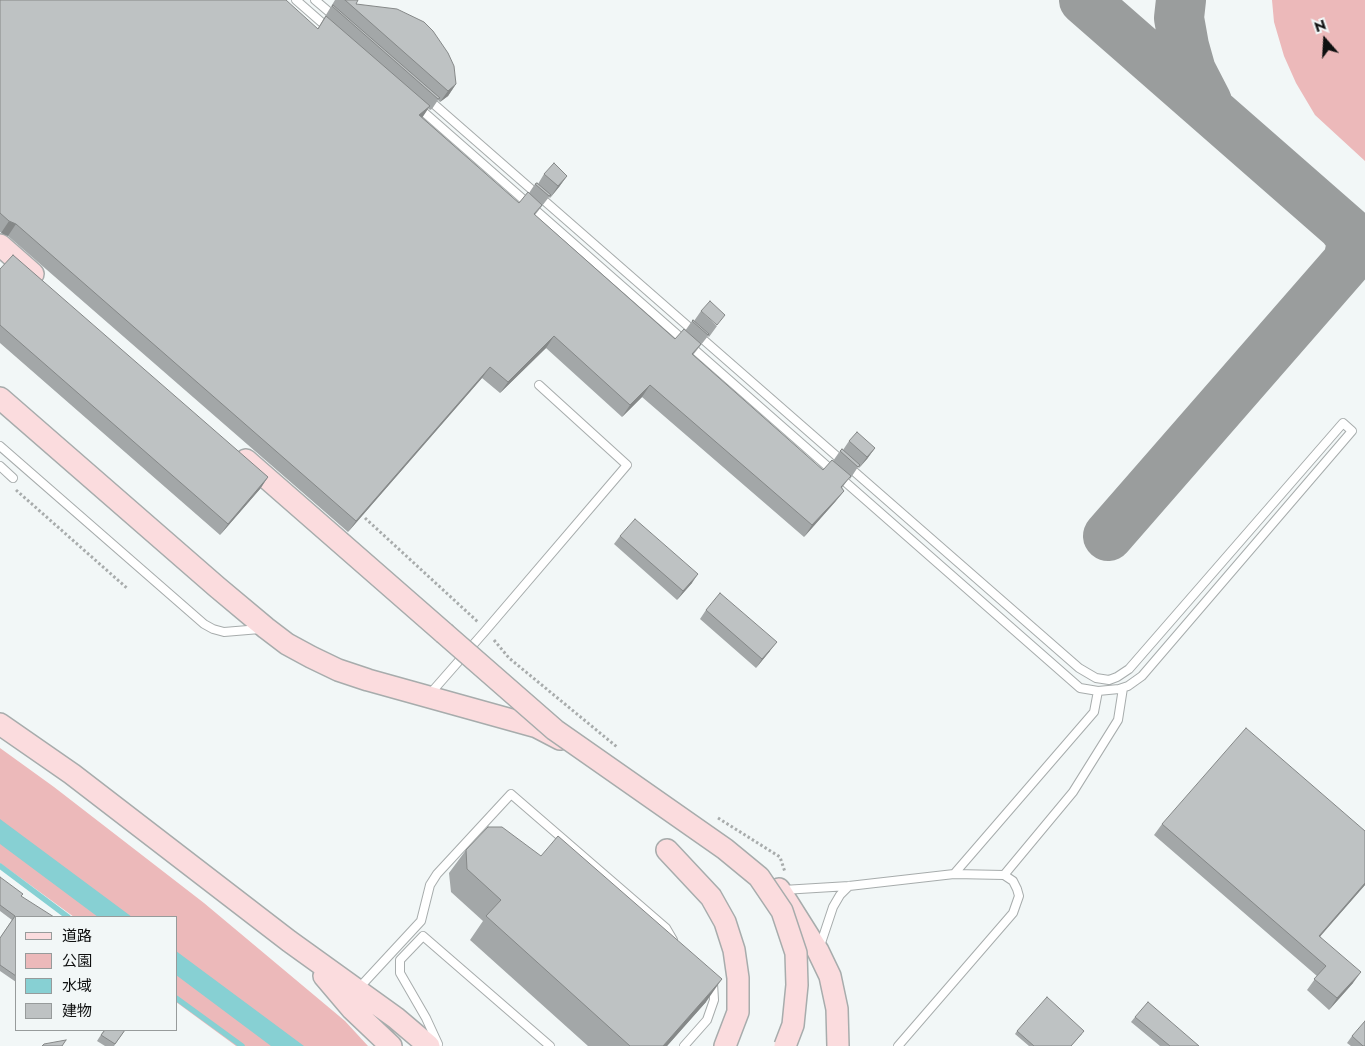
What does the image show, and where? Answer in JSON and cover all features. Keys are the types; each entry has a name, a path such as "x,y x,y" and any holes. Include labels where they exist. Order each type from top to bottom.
{"street":[{"path":"0,244 51,290"},
{"path":"0,398 266,628 287,644 338,670 537,727 555,735 730,850 780,890 818,951 830,976 837,1009 838,1046"},
{"path":"235,450 556,730 725,849 759,877 782,911 796,953 798,984 796,1001 793,1025 785,1046"},
{"path":"0,724 72,774 303,951 396,1018 429,1046"},
{"path":"667,850 711,897 725,922 734,950 738,978 738,1012 724,1046"},
{"path":"303,951 352,1009 391,1046"}],"lane":[{"path":"296,0 333,33"},
{"path":"315,0 343,24"},
{"path":"408,98 1080,688 1098,691 1123,688 1142,676 1352,431 1343,423 1129,669 1118,677 1108,680 1096,678 1079,668 421,92"},
{"path":"427,696 627,465 539,384"},
{"path":"0,446 204,624 224,632 266,628"},
{"path":"0,466 13,478"},
{"path":"1004,875 1073,792 1118,720 1123,688"},
{"path":"954,874 1094,712 1098,691"},
{"path":"356,990 421,921 430,885 437,874 511,794 666,928 678,949"},
{"path":"780,890 849,886 954,874 1004,875 1013,882 1019,896 1013,913 898,1046"},
{"path":"818,951 833,907 840,895 849,886"},
{"path":"438,1046 426,1018 400,973 400,960 423,936 550,1046"},
{"path":"684,1046 707,1020 714,1000 713,982 706,976"}],"path":[{"path":"15,489 128,589"}],"green space":[{"path":"1272,0 1365,0 1365,161 1315,115 1296,83 1284,56 1274,22"},
{"path":"0,748 54,787 204,903 345,1021 368,1046 236,1046 178,1003 178,916 73,916 0,863"}],"water":[{"path":"0,819 131,916 97,916 0,844"},
{"path":"178,952 304,1046 271,1046 178,976"}],"building":[{"path":"0,0 286,0 318,29 326,16 430,106 419,115 519,203 528,192 542,205 534,214 675,339 684,329 701,344 692,354 823,470 832,460 851,476 841,487 844,491 812,525 650,385 630,405 554,336 508,382 490,367 356,521 16,224 0,213"},
{"path":"345,0 358,0 356,4 397,9 424,22 433,31 448,53 454,66 456,84 448,91"},
{"path":"333,5 440,98 438,99"},
{"path":"554,163 567,176 558,186 544,174"},
{"path":"537,183 551,195 549,196 535,184"},
{"path":"13,255 268,477 228,524 0,325 0,269"},
{"path":"710,301 725,315 717,325 701,311"},
{"path":"693,320 709,334 692,321"},
{"path":"857,432 875,448 867,457 849,441"},
{"path":"842,449 860,465 858,467 840,451"},
{"path":"635,519 698,574 683,591 620,536"},
{"path":"720,593 777,642 762,659 706,610"},
{"path":"1246,728 1365,831 1365,883 1319,936 1361,972 1337,998 1314,979 1326,966 1162,824"},
{"path":"488,827 502,827 541,856 558,836 722,979 663,1046 630,1046 486,916 501,900 467,869 466,850"},
{"path":"0,877 23,894 21,896 52,916 15,916 0,905"},
{"path":"15,916 15,975 0,965 0,938"},
{"path":"1047,997 1084,1031 1071,1046 1034,1046 1017,1031"},
{"path":"1148,1002 1199,1046 1170,1046 1135,1017"},
{"path":"1365,1021 1365,1046 1363,1046 1352,1036"},
{"path":"104,1031 124,1031 115,1044 101,1035"},
{"path":"66,1040 62,1046 42,1046 44,1044"}],"waterway":[{"path":"0,866 67,916"},
{"path":"178,999 242,1046"}],"taxiway":[{"path":"1084,0 1365,246"},
{"path":"1181,0 1179,18 1184,46 1191,71 1207,102"},
{"path":"1108,536 1348,261 1352,243 1343,227"}]}
